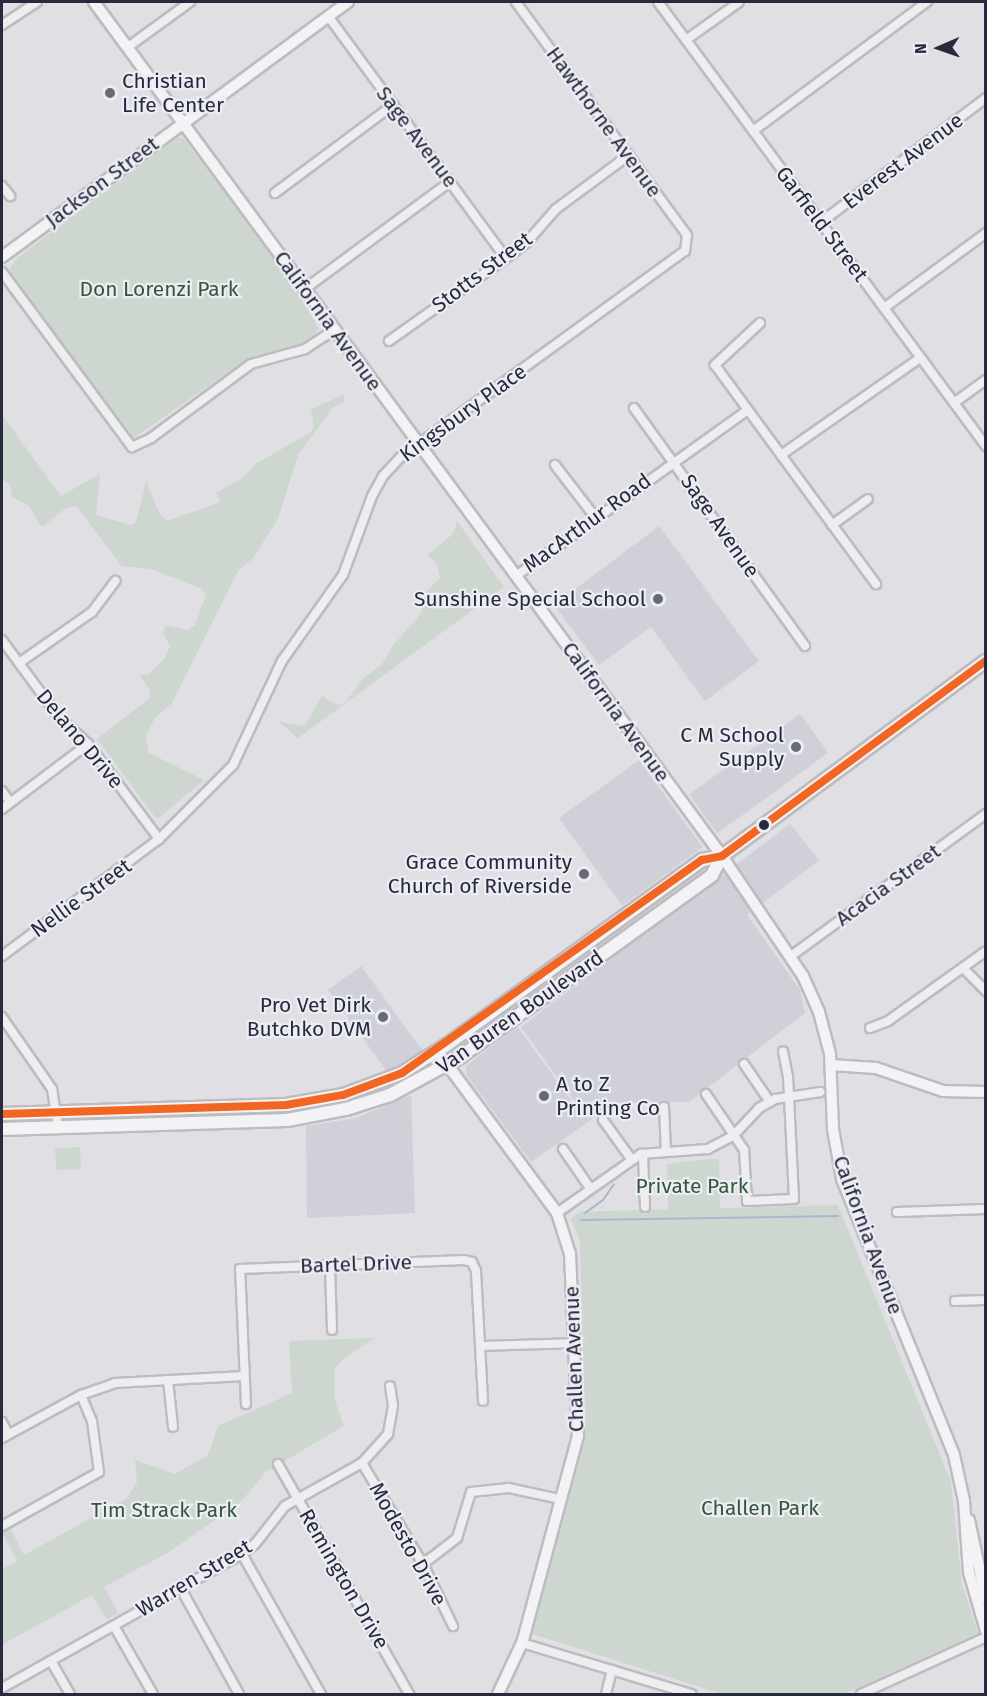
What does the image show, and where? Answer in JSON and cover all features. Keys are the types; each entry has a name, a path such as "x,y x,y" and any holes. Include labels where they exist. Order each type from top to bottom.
{"main road":[{"name":"California Avenue","path":"94,2 722,856 791,956 819,1012 831,1065 833,1129 842,1179 954,1455 986,1599"},
{"name":"Jackson Street","path":"2,257 182,122 348,2"},
{"name":"Van Buren Boulevard","path":"2,1114 292,1104 342,1095 402,1073 438,1052 703,859 722,856 986,661"},
{"name":"Van Buren Boulevard","path":"2,1129 303,1118 358,1106 413,1085 447,1065 714,873 722,856"},
{"name":"Challen Avenue","path":"438,1052 557,1213 570,1254 578,1436 522,1643 498,1695"},
{"path":"831,1065 876,1068 943,1091 986,1092"},
{"path":"358,1106 358,1099 363,1095 392,1083 402,1073"},
{"path":"238,1122 241,1115 279,1111 292,1104"},
{"name":"California Avenue","path":"965,1506 969,1572 986,1631"}],"street":[{"path":"2,25 37,2"},
{"path":"128,47 190,2"},
{"name":"Hawthorne Avenue","path":"516,2 687,236 687,243"},
{"name":"Garfield Street","path":"658,2 986,446"},
{"path":"686,40 739,2"},
{"path":"753,131 927,2"},
{"name":"Sage Avenue","path":"328,16 506,258"},
{"name":"Everest Avenue","path":"820,223 986,98"},
{"path":"275,193 393,105"},
{"name":"Stotts Street","path":"389,341 527,242 556,208 629,155"},
{"path":"306,288 450,182"},
{"path":"2,186 10,196"},
{"path":"884,308 986,233"},
{"name":"Kingsbury Place","path":"159,839 233,765 282,661 343,575 383,476 418,444 685,251 687,243"},
{"path":"2,272 132,447 151,438 251,364 304,349 334,330"},
{"path":"760,323 715,365 876,584"},
{"path":"781,455 920,358"},
{"path":"954,403 986,380"},
{"name":"Sage Avenue","path":"634,408 805,646"},
{"name":"MacArthur Road","path":"516,576 748,410"},
{"path":"555,465 595,518"},
{"path":"832,525 868,499"},
{"path":"19,663 92,612 115,581"},
{"name":"Delano Drive","path":"2,640 58,716 88,744 159,839"},
{"path":"2,809 88,744"},
{"path":"2,791 10,802"},
{"name":"Acacia Street","path":"791,956 986,814"},
{"name":"Nellie Street","path":"2,956 159,839"},
{"path":"870,1028 888,1021 986,951"},
{"path":"963,968 986,991"},
{"path":"2,1017 52,1089 58,1112 58,1127"},
{"path":"706,1094 744,1150 747,1201 794,1199 789,1094 783,1051"},
{"path":"744,1064 770,1102"},
{"path":"557,1213 642,1154 708,1149 735,1135 770,1102 789,1094 820,1092"},
{"path":"664,1107 666,1152"},
{"path":"603,1120 632,1160"},
{"path":"563,1149 590,1188"},
{"path":"642,1154 645,1207"},
{"path":"897,1212 986,1209"},
{"name":"Bartel Drive","path":"244,1376 240,1269 472,1262 481,1346"},
{"path":"330,1266 332,1330"},
{"path":"955,1301 986,1300"},
{"path":"483,1401 481,1346 574,1342"},
{"path":"2,1422 5,1436 81,1395 115,1383 244,1376 246,1404"},
{"path":"168,1380 173,1427"},
{"name":"Warren Street","path":"2,1688 242,1554 255,1544 285,1506 362,1462 388,1434 393,1405 390,1386"},
{"path":"2,1526 99,1472 92,1421 81,1395"},
{"name":"Modesto Drive","path":"362,1462 423,1564 453,1626"},
{"name":"Remington Drive","path":"278,1464 409,1695"},
{"path":"423,1564 457,1538 471,1492 509,1488 560,1499"},
{"path":"242,1554 321,1694"},
{"path":"180,1587 239,1695"},
{"path":"114,1626 153,1695"},
{"path":"861,1695 986,1637"},
{"path":"522,1643 692,1695"},
{"path":"51,1662 70,1695"},
{"path":"606,1695 612,1670"}],"shaded area":[{"path":"659,526 759,661 705,701 651,627 599,665 554,605"},
{"path":"800,714 828,753 717,833 689,795"},
{"path":"639,760 702,847 622,906 559,818"},
{"path":"790,824 819,860 747,915 800,990 805,1013 689,1102 576,1103 521,1027"},
{"path":"361,966 425,1054 392,1078 328,990"},
{"path":"517,1026 575,1106 609,1107 531,1162 467,1076 466,1066"},
{"path":"411,1095 415,1213 307,1218 306,1126 356,1118"}],"green space":[{"name":"Don Lorenzi Park","path":"177,138 183,138 210,173 300,295 318,328 315,334 297,347 244,361 134,438 13,280 10,268 17,258"},
{"path":"343,395 345,401 333,407 298,455 278,519 253,558 238,571 172,703 155,718 146,735 149,753 204,780 160,817 155,817 97,739 150,698 149,688 139,675 148,675 165,658 170,647 163,632 166,625 188,630 195,625 206,595 202,589 151,569 122,566 76,506 66,508 42,527 29,506 12,497 10,485 2,479 2,415 61,496 100,474 96,515 131,525 136,522 146,481 160,515 167,521 221,502 216,493 244,477 255,464 310,433 314,427 311,409"},
{"path":"457,521 504,587 298,738 278,721 305,726 322,696 337,705 344,704 363,679 382,664 394,644 421,614 424,594 440,578 437,564 427,555 453,534"},
{"path":"80,1147 81,1169 56,1170 55,1148"},
{"name":"Challen Park","path":"719,1159 720,1208 838,1205 951,1482 962,1585 978,1633 844,1694 722,1694 532,1634 585,1439 580,1241 571,1219 580,1212 668,1209 667,1164"},
{"name":"Tim Strack Park","path":"375,1338 344,1358 334,1370 335,1401 344,1426 266,1472 239,1504 167,1553 104,1587 118,1613 107,1620 92,1595 2,1645 2,1569 17,1561 2,1532 10,1528 24,1555 126,1499 137,1483 135,1460 175,1474 208,1455 218,1426 292,1393 289,1341"}],"waterway":[{"path":"585,1213 603,1200 614,1184"},
{"path":"581,1220 838,1216"}],"transit line":[{"path":"2,1114 286,1105 343,1095 402,1073 702,860 722,856 986,661"}],"place":[{"name":"Christian Life Center","path":"110,93"},
{"name":"Sunshine Special School","path":"658,599"},
{"name":"C M School Supply","path":"796,747"},
{"name":"Grace Community Church of Riverside","path":"584,874"},
{"name":"Pro Vet Dirk Butchko DVM","path":"383,1017"},
{"name":"A to Z Printing Co","path":"544,1096"}],"park label":[{"name":"Private Park","path":"692,1186"}]}
